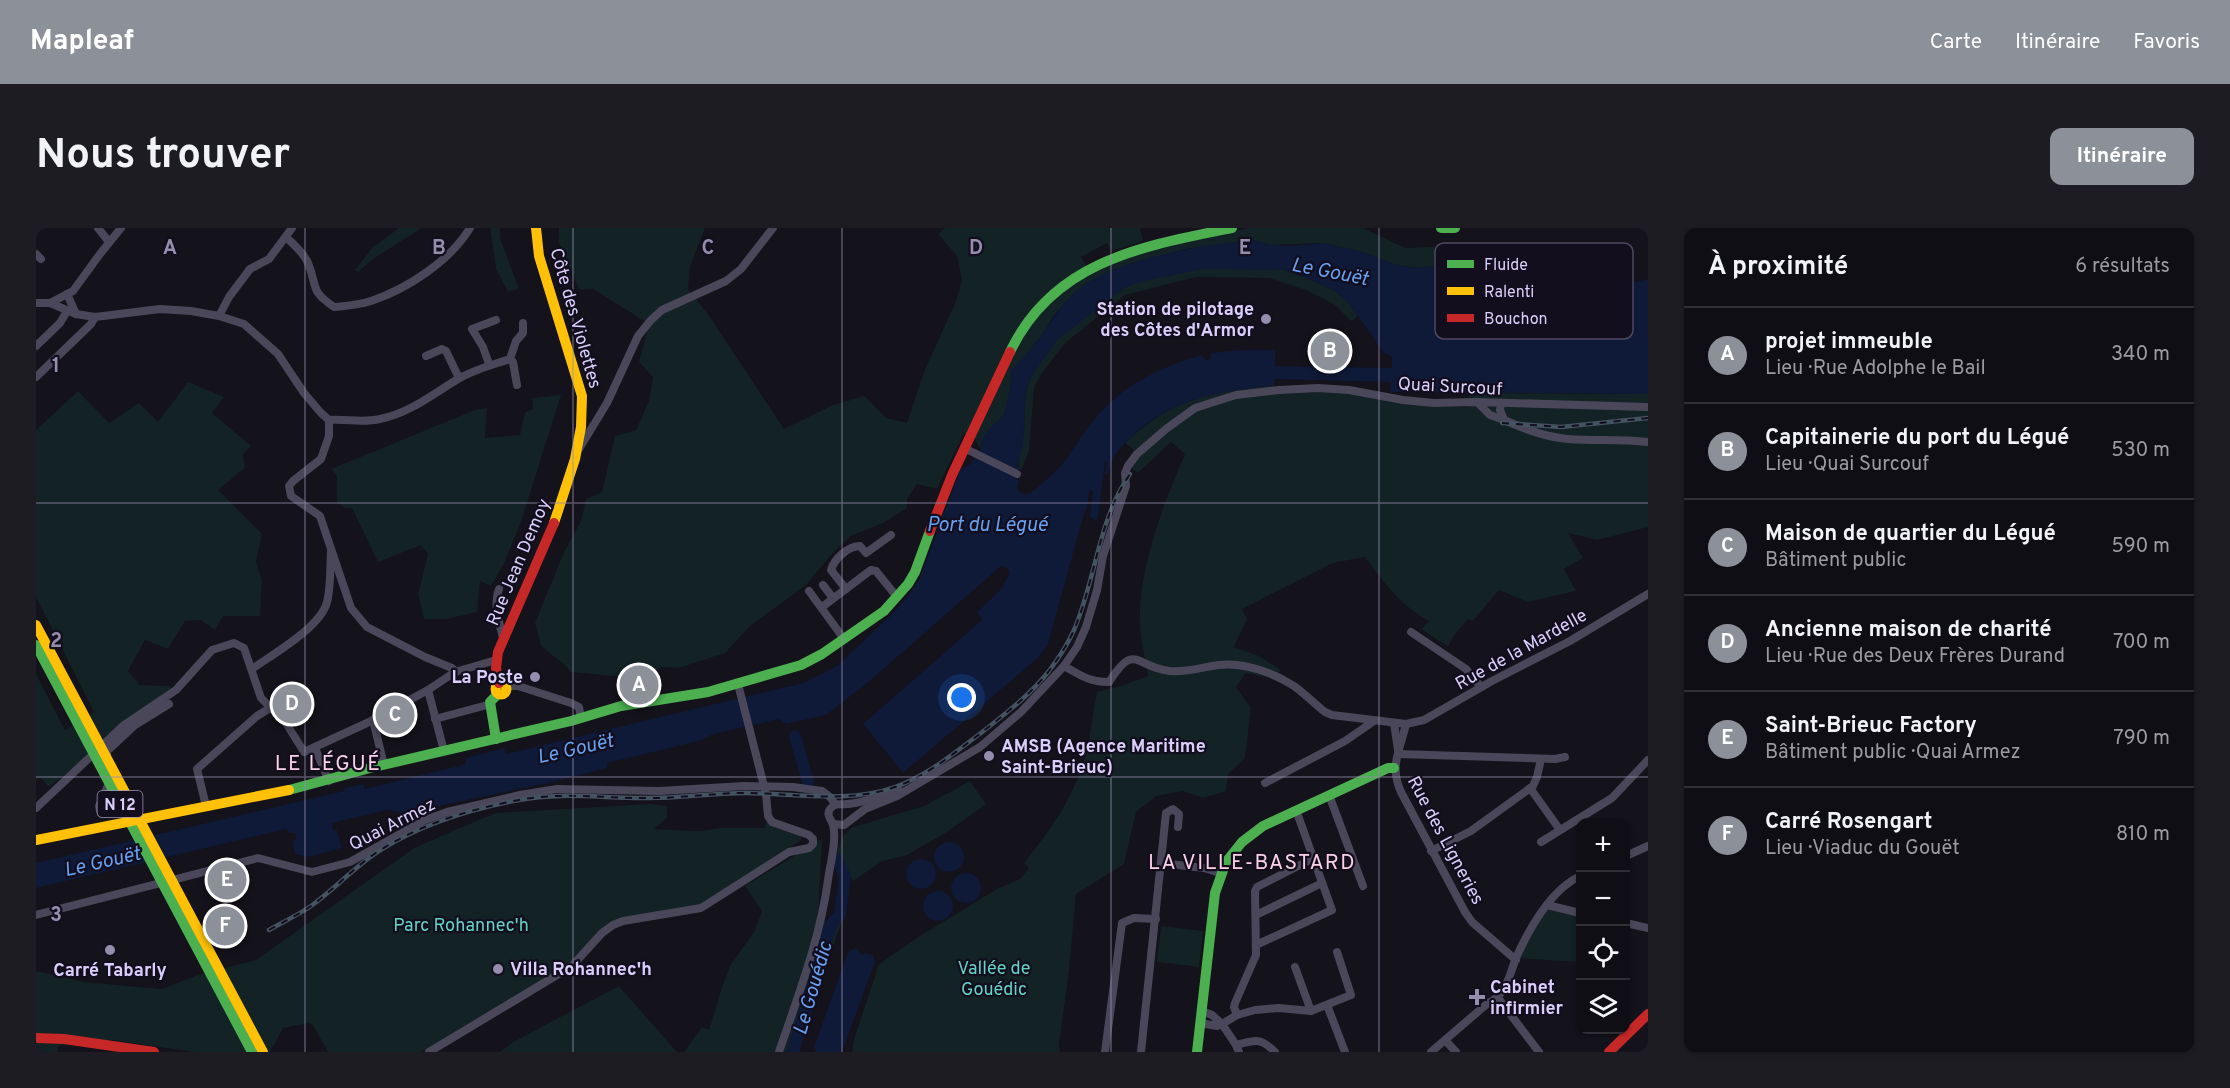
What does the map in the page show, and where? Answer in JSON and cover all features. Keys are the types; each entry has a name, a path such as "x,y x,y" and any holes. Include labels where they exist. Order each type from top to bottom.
{"main road":[{"name":"Côte des Violettes","path":"536,228 539,256 582,396 583,411 576,453"},
{"path":"36,840 102,819 206,806 329,781 384,765 496,739 580,713 684,696 738,684 801,665 884,611 915,572 964,448 1020,333 1042,305 1083,271 1123,252 1232,228"},
{"path":"1441,228 1455,228"},
{"name":"Rue Jean Demoy","path":"501,688 496,660 566,490 576,453"},
{"name":"N 12","path":"36,625 263,1052"},
{"name":"N 12","path":"36,645 252,1052"},
{"path":"496,739 491,704 501,688"},
{"path":"1198,1048 1215,893 1221,873 1234,851 1263,826 1388,768 1394,768"},
{"path":"225,980 248,1013 270,1052"},
{"path":"1609,1052 1648,1014"},
{"path":"36,1038 64,1039 154,1052"}],"street":[{"path":"98,228 109,242"},
{"path":"50,303 78,285 121,228"},
{"path":"219,316 229,297 250,270 269,259 292,228"},
{"path":"286,237 305,256 314,288 320,298 334,307 370,302 423,275 452,251 470,228"},
{"path":"576,453 601,415 638,336 651,320 662,310 726,281 741,269 773,228"},
{"path":"67,294 76,314"},
{"path":"36,303 50,303 76,314 95,317 160,309 191,311 219,316 244,324 278,354 304,393 329,420 363,422 399,414 459,378 489,364 510,358"},
{"path":"36,346 60,323 67,311"},
{"path":"36,377 91,324 95,317"},
{"path":"489,364 483,347 472,329 496,320"},
{"path":"510,358 516,341 523,333 524,323"},
{"path":"426,356 442,349 446,351 459,378"},
{"path":"510,358 513,362 517,385"},
{"name":"Quai Surcouf","path":"847,822 865,809 897,796 980,747 1021,712 1064,666 1077,647 1086,627 1097,590 1103,556 1126,486 1125,473 1128,466 1137,454 1195,408 1236,395 1318,388 1348,390 1417,402 1648,407"},
{"path":"1477,402 1490,415 1542,435 1568,439 1648,442"},
{"path":"1501,404 1500,410 1504,420"},
{"path":"329,420 329,436 321,459 293,480 289,486 291,496 320,516 351,608 367,627 425,657 448,666 455,672"},
{"path":"964,448 1017,474"},
{"path":"846,589 831,570 838,557 856,546 860,546 866,553 891,535"},
{"path":"252,669 310,628 322,615 327,603 331,547"},
{"path":"822,607 871,570 876,571 897,597"},
{"path":"823,585 833,598"},
{"path":"499,589 496,596 496,614 503,639"},
{"path":"809,591 844,639"},
{"name":"Rue de la Mardelle","path":"1406,724 1424,720 1481,687 1570,641 1648,594"},
{"path":"1411,632 1466,669 1481,687"},
{"path":"36,808 124,725 176,690 212,650 234,644 244,648 261,698 286,723 304,752 373,720 428,690 455,672 496,660"},
{"path":"1064,666 1090,680 1109,682 1121,663 1134,659 1169,670 1198,670 1218,665 1241,666 1284,680 1326,712 1340,717 1406,724"},
{"path":"429,1052 572,966 602,933 613,925 701,908 789,852 809,848 813,844 813,839 809,835 772,822 768,816 764,786 738,684"},
{"path":"501,688 518,686 580,713"},
{"path":"428,690 444,751"},
{"path":"102,819 99,806 110,782 107,751 135,725 169,704"},
{"path":"435,719 491,704"},
{"path":"206,806 197,769 257,716 270,708"},
{"path":"373,720 384,765"},
{"path":"1265,783 1345,741 1374,721"},
{"name":"Rue des Ligneries","path":"1394,723 1398,752"},
{"name":"Rue des Ligneries","path":"1406,724 1394,768 1397,783 1431,851 1472,922 1516,960"},
{"path":"315,748 329,781"},
{"path":"1398,752 1541,759 1565,757"},
{"path":"1431,851 1471,831 1530,788 1538,777 1541,759"},
{"path":"1541,842 1612,798 1648,760"},
{"name":"Quai Armez","path":"36,915 258,858 312,872 350,862 425,820 447,812 557,789 659,791 764,786 800,787 822,791 835,804"},
{"path":"1530,788 1560,830"},
{"name":"Quai Surcouf","path":"845,805 907,789"},
{"path":"1329,795 1363,886"},
{"path":"779,1052 825,905 832,850 832,824 828,816 829,811 835,804 845,805 850,811 847,822 832,850"},
{"path":"1141,1052 1166,813 1173,808 1179,813 1178,827"},
{"path":"1256,945 1332,910 1296,810"},
{"path":"832,824 847,822"},
{"path":"1630,854 1648,846"},
{"path":"1237,1015 1234,1007 1256,955 1255,891 1257,886 1314,858"},
{"path":"1161,863 1204,868 1221,873"},
{"path":"1431,1052 1488,1003 1498,998 1547,904 1569,881 1576,878"},
{"path":"1256,915 1322,883"},
{"path":"1547,904 1576,912"},
{"path":"1105,1052 1122,922 1134,918 1156,919"},
{"path":"1630,924 1648,928"},
{"path":"1200,1023 1217,1026 1237,1015 1267,1008 1311,1011 1352,995 1337,952"},
{"path":"1295,967 1311,1011"},
{"path":"1498,998 1539,1052"},
{"path":"1327,1005 1345,1052"},
{"path":"1202,1011 1212,1015 1222,1024 1237,1048 1259,1040 1275,1052"},
{"path":"1446,1041 1456,1052"}],"green space":[{"path":"399,228 422,228 373,259 358,272 355,270 372,248"},
{"path":"490,228 500,228 500,238 519,289 508,292 496,269"},
{"path":"559,228 705,228 690,267 688,289 708,314 784,429 833,405 865,396 886,418 907,423 924,372 956,301 962,280 957,256 938,234 945,228 1140,228 1143,241 1111,251 1107,243 1081,257 1090,270 1098,265 1183,241 1249,228 1363,228 1405,248 1435,247 1435,266 1416,268 1393,264 1363,252 1323,243 1271,245 1251,240 1186,249 1129,264 1093,281 1074,293 1054,315 1023,360 1011,371 1004,415 983,439 981,450 974,438 964,433 937,489 917,484 907,499 907,508 883,523 851,536 831,555 806,585 750,626 725,653 679,668 661,667 649,675 625,677 570,672 541,646 535,623 564,552 581,521 586,499 602,492 615,436 636,430 649,401 653,377 639,362 649,324 593,289 579,290 559,242"},
{"path":"1216,268 1284,270 1335,291 1348,302 1358,316 1351,321 1335,305 1306,290 1270,278 1196,277 1125,295 1065,343 1040,376 1034,388 1029,451 1021,470 1018,463 1024,432 1028,383 1036,367 1053,344 1095,308 1117,292 1135,283 1186,271"},
{"path":"188,382 224,397 212,413 251,446 243,454 245,468 218,490 262,534 256,562 262,580 260,616 223,616 215,630 201,620 185,621 168,649 145,640 128,671 140,685 170,686 172,690 49,787 40,777 36,780 36,674 65,730 94,712 36,597 36,430 78,391 109,423 139,403 158,422"},
{"name":"Vallée de Gouédic","path":"1274,385 1275,392 1335,391 1437,407 1469,407 1469,393 1648,394 1648,527 1597,540 1568,533 1583,558 1564,569 1576,591 1528,602 1499,590 1473,621 1468,619 1455,634 1448,647 1421,629 1429,621 1410,609 1386,585 1365,557 1333,563 1242,609 1247,619 1234,647 1259,656 1281,670 1274,679 1246,673 1236,687 1251,708 1245,758 1228,774 1226,791 1203,798 1183,791 1156,796 1136,812 1124,864 1076,894 1060,1052 852,1052 854,1039 879,964 997,889 1020,879 1029,868 1024,863 1054,823 1078,779 1088,747 1097,692 1148,676 1140,626 1143,583 1160,516 1185,454 1171,442 1138,473 1125,463 1134,450 1125,443 1144,427 1177,406 1229,391"},
{"path":"561,395 522,519 504,564 491,586 480,581 477,612 447,619 424,619 418,594 428,554 421,545 378,562 352,508 345,508 337,502 337,476 331,469 475,410 487,408 485,438 520,435 525,412 533,409 532,398"},
{"path":"970,781 986,804 947,832 907,855 882,861 853,881 837,851 842,837 853,827 924,806"},
{"name":"Parc Rohannec'h","path":"649,804 667,806 667,818 654,829 699,831 721,828 765,828 766,821 802,836 800,841 701,905 608,924 569,965 420,1052 328,1052 313,1025 309,1023 283,1028 270,1052 194,1052 111,1040 59,1046 57,1052 36,1052 36,971 84,982 162,989 195,976 256,960 414,848 495,813"},
{"path":"822,839 818,920 841,923 798,1052 684,1052 702,1027 709,1030 731,964 754,932 762,911 745,886"},
{"path":"1547,905 1576,912 1576,962 1516,958"},
{"path":"1161,926 1203,931 1199,967 1157,962"},
{"path":"619,986 677,1052 500,1052 513,1042"}],"water":[{"name":"Port du Légué","path":"1251,240 1271,245 1294,246 1323,243 1363,252 1393,264 1416,268 1435,266 1435,339 1633,339 1633,283 1648,279 1648,394 1390,392 1391,382 1275,379 1274,385 1200,398 1167,411 1122,446 1112,461 1108,474 1105,474 1107,461 1105,461 1096,520 1090,517 1093,491 1089,491 1087,510 1085,510 1048,644 1039,657 903,773 863,724 982,620 977,612 1000,590 1010,573 1007,568 1001,566 870,681 826,715 786,724 779,719 714,734 699,741 607,763 607,768 433,807 403,822 399,812 387,810 332,823 333,830 337,830 342,848 308,857 295,854 292,841 296,839 295,833 290,833 286,829 36,888 36,863 344,791 344,788 363,784 365,789 466,764 466,758 504,748 506,754 803,683 837,666 897,609 919,580 960,470 976,458 1016,476 1015,478 1019,480 1017,489 1022,494 1029,494 1058,469 1093,421 1128,388 1171,365 1202,355 1206,360 1210,359 1211,353 1275,350 1275,366 1392,368 1392,357 1383,352 1348,302 1335,291 1284,270 1202,269 1135,283 1121,290 1056,341 1031,377 1026,390 1023,445 1017,466 1021,469 1020,471 980,452 982,440 989,429 1004,415 1011,371 1072,295 1103,274 1123,266 1165,254"},
{"path":"949,842 960,846 964,857 960,868 949,872 938,868 934,857 938,846"},
{"path":"921,859 932,863 936,874 932,885 921,889 910,885 906,874 910,863"},
{"path":"966,873 977,877 981,888 977,899 966,903 955,899 951,888 955,877"},
{"path":"938,891 949,895 953,906 949,917 938,921 927,917 923,906 927,895"},
{"path":"856,948 862,955 866,953 873,955 875,962 842,1052 816,1052 814,1047 848,952"}],"waterway":[{"name":"Le Gouédic","path":"795,736 808,782"},
{"name":"Le Gouédic","path":"832,923 840,915 845,876 837,860"},
{"name":"Le Gouédic","path":"793,1052 831,924"}],"railway":[{"path":"1502,423 1561,427 1648,418"},
{"path":"269,930 311,906 382,849 431,824 483,808 549,796 655,798 745,793 858,795 895,787 918,777 950,756 1008,711 1034,688 1056,662 1074,630 1088,591 1104,530 1119,492 1130,474"}],"traffic: fast":[{"path":"1010,352 1028,321 1050,297 1076,278 1134,251 1232,228"},
{"path":"1441,228 1455,228"},
{"path":"289,790 370,768 571,721 621,706 708,692 801,665 822,654 884,611 908,584 915,572 930,531"},
{"path":"36,645 252,1052"},
{"path":"496,739 490,702 498,694"},
{"path":"1197,1052 1215,893 1226,862 1242,842 1263,826 1388,768 1394,768"}],"traffic: slow":[{"path":"536,228 539,256 582,396 581,427 575,459 554,523"},
{"path":"36,625 263,1052"},
{"path":"501,683 507,689 501,695 495,689 501,683"},
{"path":"36,840 289,790"}],"traffic: jam":[{"path":"930,531 952,475 1010,352"},
{"path":"499,683 496,668 498,652 554,523"},
{"path":"1609,1052 1648,1014"},
{"path":"36,1038 64,1039 154,1052"}],"place":[{"name":"Station de pilotage des Côtes d'Armor","path":"1266,319"},
{"name":"Capitainerie du port du Légué","path":"1330,351"},
{"name":"La Poste","path":"535,677"},
{"name":"projet immeuble","path":"639,685"},
{"name":"Ancienne maison de charité","path":"292,704"},
{"name":"Maison de quartier du Légué","path":"395,715"},
{"name":"AMSB (Agence Maritime Saint-Brieuc)","path":"989,756"},
{"name":"Saint-Brieuc Factory","path":"227,880"},
{"name":"Carré Rosengart","path":"225,926"},
{"name":"Carré Tabarly","path":"110,950"},
{"name":"Villa Rohannec'h","path":"498,969"},
{"name":"Cabinet infirmier","path":"1477,997"}],"district":[{"name":"LE LÉGUÉ","path":"328,763"},
{"name":"LA VILLE-BASTARD","path":"1252,862"}],"water label":[{"name":"Le Gouët","path":"1330,271"},
{"name":"Le Gouët","path":"575,748"},
{"name":"Le Gouët","path":"102,861"}]}
